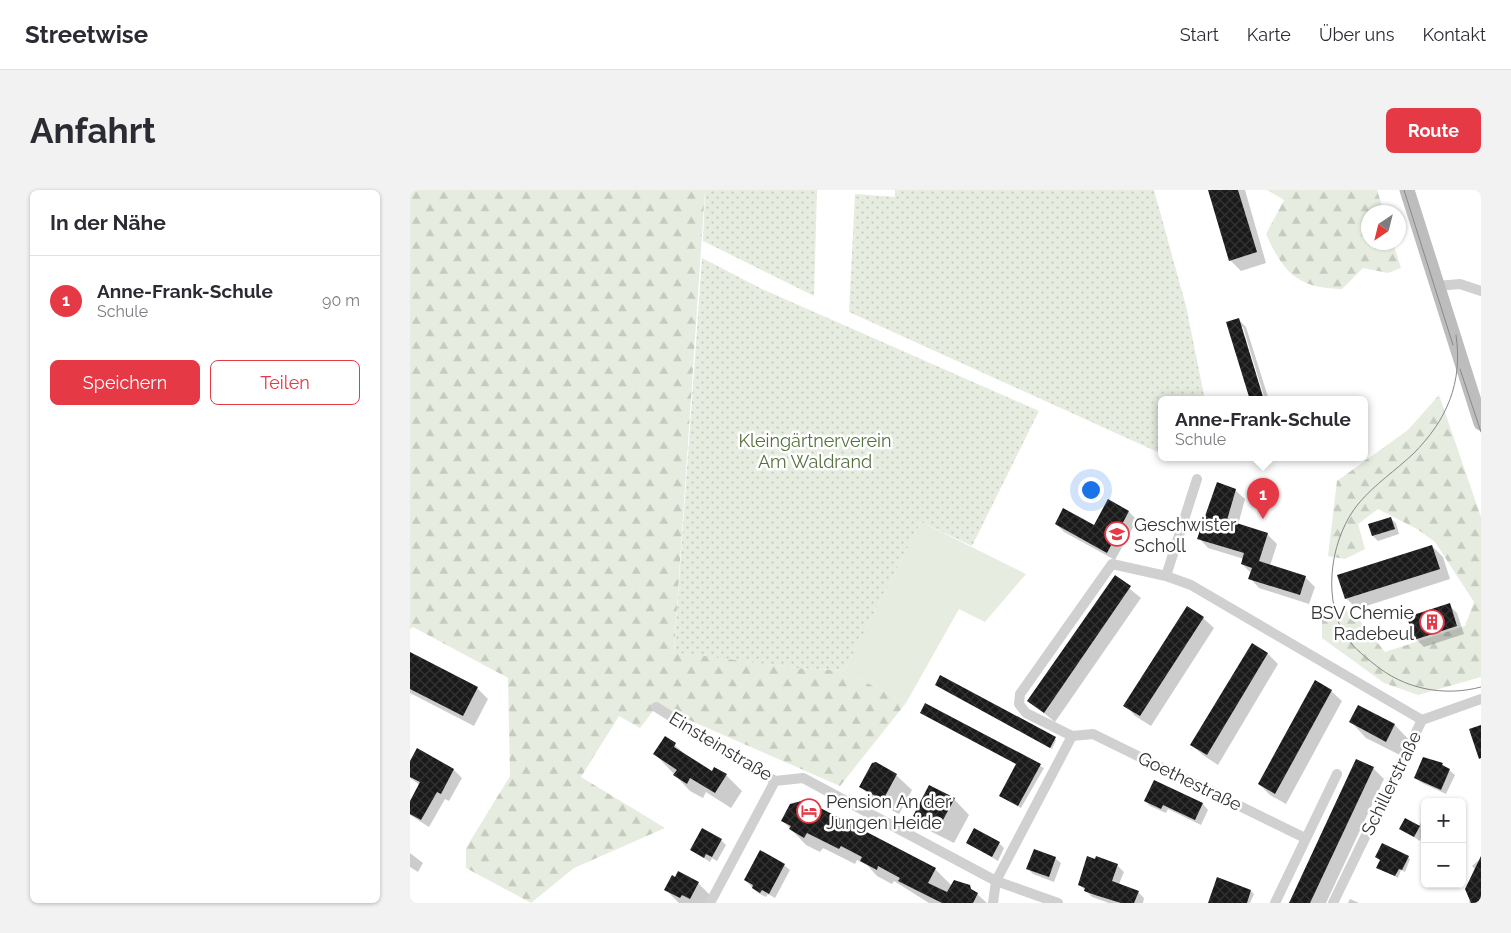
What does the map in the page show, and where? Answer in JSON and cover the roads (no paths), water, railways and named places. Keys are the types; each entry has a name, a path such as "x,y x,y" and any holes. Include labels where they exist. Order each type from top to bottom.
{"main road":[{"path":"1407,190 1481,424"}],"street":[{"path":"1437,286 1460,284 1481,291"},
{"path":"1197,479 1166,576 1191,585 1422,720"},
{"name":"Goethestraße","path":"1166,576 1112,564 1020,694 1019,704 1026,713 1072,736 1093,734 1305,838"},
{"name":"Schillerstraße","path":"1333,903 1422,720 1481,699"},
{"name":"Einsteinstraße","path":"656,707 775,781 804,778 996,881 1058,903"},
{"path":"992,903 996,881 1072,736"},
{"path":"1275,903 1337,774"},
{"path":"710,903 775,781"}],"tram line":[{"path":"1404,190 1453,345"},
{"path":"1456,335 1457,369 1450,400 1435,428 1425,441 1365,496 1350,516 1342,531 1333,565 1333,600 1337,617 1346,637 1361,653 1386,673 1398,680 1425,689 1453,691 1481,687"},
{"path":"1460,369 1481,432"}],"place":[{"name":"Anne-Frank-Schule","path":"1263,519"},
{"name":"Geschwister Scholl","path":"1117,534"},
{"name":"BSV Chemie Radebeul","path":"1432,622"},
{"name":"Pension An der Jungen Heide","path":"809,811"}],"park label":[{"name":"Kleingärtnerverein Am Waldrand","path":"815,450"}]}
